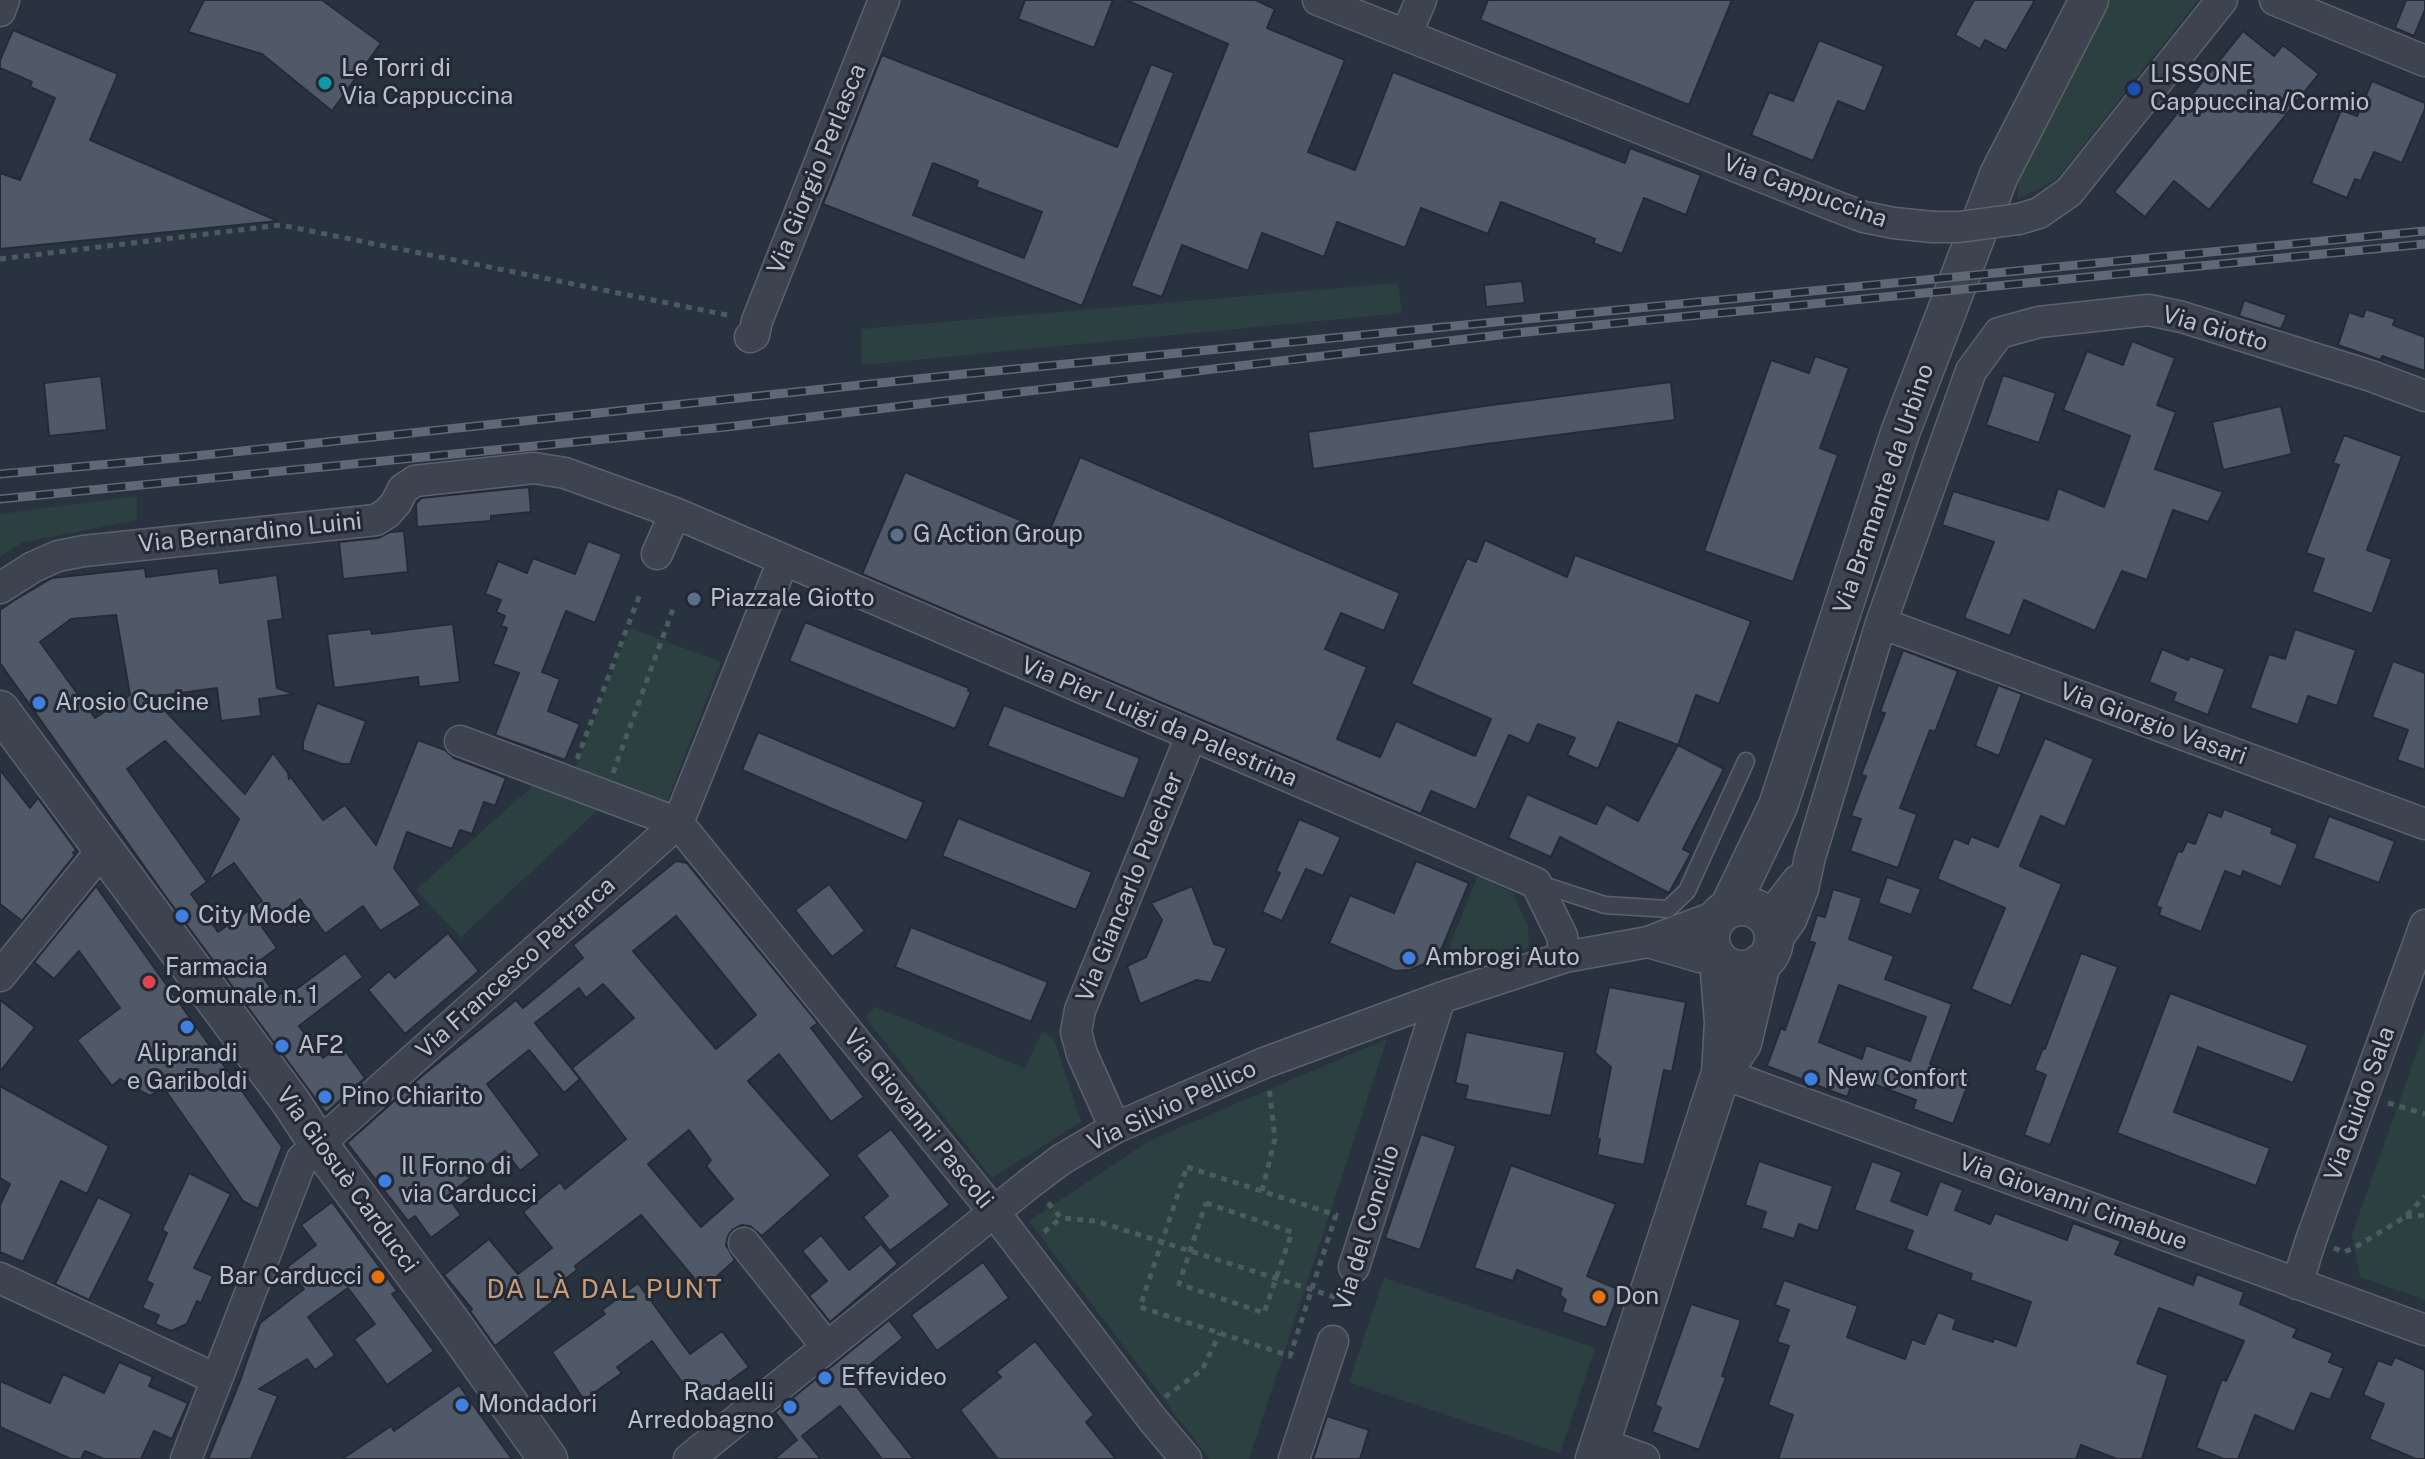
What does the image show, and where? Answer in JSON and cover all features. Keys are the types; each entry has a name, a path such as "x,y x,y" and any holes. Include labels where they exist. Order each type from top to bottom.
{"street":[{"path":"0,11 4,0"},
{"name":"Via Giorgio Perlasca","path":"753,329 884,0"},
{"name":"Via Cappuccina","path":"1318,0 1864,217 1932,227 1959,227 2019,219 2039,213 2069,192 2222,0"},
{"path":"1406,35 1421,0"},
{"name":"Via Bramante da Urbino","path":"1721,1073 1742,1043 1750,926 1766,873 1778,806 1900,433 1999,175 2089,0"},
{"path":"2275,0 2425,61"},
{"name":"Via Giotto","path":"1999,333 2039,322 2149,310 2182,317 2425,396"},
{"name":"Via Bramante da Urbino","path":"1597,1451 1721,1073 1724,1022 1717,958 1711,948 1712,926 1750,926 1791,920 1803,889 1881,623 1971,371 1999,333"},
{"name":"Via Bernardino Luini","path":"0,588 33,567 58,556 84,551 376,520 396,503 403,489 415,481 534,468 565,473 675,513"},
{"path":"657,554 675,513 783,561"},
{"name":"Via Pier Luigi da Palestrina","path":"783,561 1536,883"},
{"name":"Via Francesco Petrarca","path":"186,1459 302,1159 678,823 783,561"},
{"name":"Via Giorgio Vasari","path":"1881,623 2425,824"},
{"name":"Via Giosuè Carducci","path":"0,710 291,1102 548,1459"},
{"name":"Via Giancarlo Puecher","path":"1115,1128 1082,1054 1076,1032 1080,1010 1191,736"},
{"path":"460,741 678,823"},
{"name":"Via Giovanni Pascoli","path":"678,823 994,1212 1149,1416 1186,1459"},
{"path":"0,976 103,849"},
{"path":"1536,883 1562,936 1565,957"},
{"name":"Via Guido Sala","path":"2297,1284 2425,925"},
{"name":"Via Silvio Pellico","path":"689,1459 1030,1183 1062,1159 1115,1128 1264,1063 1440,998 1565,957 1750,926"},
{"name":"Via Silvio Pellico","path":"1648,942 1700,957 1717,958"},
{"name":"Via del Concilio","path":"1354,1267 1440,998"},
{"name":"Via Giovanni Cimabue","path":"1721,1073 2425,1330"},
{"path":"744,1243 827,1347"},
{"path":"0,1278 216,1379"},
{"name":"Via del Concilio","path":"1294,1459 1333,1341"},
{"name":"Via Giovanni Pascoli","path":"1149,1416 1169,1459"},
{"path":"1597,1451 1644,1459"}],"lane":[{"name":"Via Pier Luigi da Palestrina","path":"1536,883 1605,905 1668,909 1687,891 1746,761"}],"path":[{"path":"0,259 281,225 753,329"},
{"path":"568,782 640,594"},
{"path":"605,796 673,609"},
{"path":"1262,1191 1275,1139 1264,1063"},
{"path":"2361,1100 2379,1101 2425,1114"},
{"path":"1187,1167 1336,1215 1290,1356 1140,1307 1162,1242 1187,1167"},
{"path":"1030,1183 1061,1218 1096,1221 1344,1300"},
{"path":"2311,1240 2344,1252 2405,1217 2425,1196"},
{"path":"1206,1203 1292,1232 1264,1313 1179,1284 1190,1250 1206,1203"},
{"path":"2405,1217 2425,1215"},
{"name":"Via del Concilio","path":"1333,1341 1354,1267"},
{"path":"1149,1416 1202,1370 1220,1333"}],"shaded area":[{"path":"2107,0 2198,0 2056,180 2018,199 2017,174"},
{"path":"1398,283 1402,313 862,365 861,329"},
{"path":"137,496 137,520 21,543 0,557 0,514"},
{"path":"630,628 721,662 666,804 574,772"},
{"path":"535,784 599,809 461,937 416,890"},
{"path":"1478,875 1513,893 1528,926 1529,948 1440,971"},
{"path":"875,1007 1025,1068 1042,1032 1054,1039 1081,1122 992,1178 865,1017"},
{"path":"2425,1030 2425,1300 2360,1277 2352,1234"},
{"path":"1387,1039 1249,1459 1209,1459 1029,1221 1149,1141"},
{"path":"1384,1278 1595,1348 1560,1453 1349,1382"}],"building":[{"name":"Le Torri di Via Cappuccina","path":"204,0 322,0 381,43 332,111 262,54 188,32"},
{"path":"1025,0 1113,0 1094,48 1018,19"},
{"path":"1126,0 1255,0 1275,9 1267,28 1345,60 1308,152 1355,170 1393,72 1625,163 1630,148 1701,175 1686,215 1644,198 1622,254 1593,243 1595,239 1501,202 1488,234 1421,208 1405,248 1337,222 1324,257 1262,233 1248,271 1182,245 1162,297 1131,286 1228,44"},
{"path":"1488,0 1732,0 1689,105 1480,20"},
{"path":"1974,0 2035,0 2006,51 1985,40 1980,49 1955,35"},
{"path":"2406,0 2425,0 2425,10 2414,36 2395,28"},
{"path":"13,30 118,74 90,140 278,221 0,249 0,173 20,180 55,98 30,87 32,82 0,68 0,60"},
{"path":"2243,31 2274,56 2283,45 2319,74 2209,210 2174,181 2145,217 2114,192"},
{"path":"1819,40 1884,66 1865,112 1838,101 1813,161 1751,135 1769,92 1793,101"},
{"path":"882,55 1117,147 1151,64 1174,73 1082,306 823,204","holes":["933,163 978,181 976,187 1042,212 1024,258 913,215"]},
{"path":"2372,81 2425,103 2425,109 2402,163 2374,152 2361,181 2355,179 2347,198 2311,183 2341,110 2357,116"},
{"path":"1522,281 1525,303 1486,307 1484,285"},
{"path":"2244,300 2287,315 2281,329 2239,316"},
{"path":"2366,309 2395,319 2393,325 2425,337 2425,371 2338,345 2349,312 2363,317"},
{"path":"2132,341 2175,358 2157,405 2176,412 2155,469 2223,492 2208,522 2173,510 2147,580 2122,571 2095,631 2024,600 2010,636 1964,618 1994,542 1942,525 1953,491 2048,520 2058,488 2104,507 2130,436 2063,410 2087,351 2123,365"},
{"path":"1815,356 1849,368 1820,448 1838,455 1793,582 1704,551 1771,360 1809,373"},
{"path":"2003,375 2056,393 2039,443 1986,425"},
{"path":"101,376 107,430 49,436 44,383"},
{"path":"1671,382 1675,420 1313,469 1308,432"},
{"path":"2281,406 2292,454 2223,470 2212,422"},
{"path":"2344,435 2402,456 2367,550 2392,559 2372,614 2312,592 2324,559 2306,553 2339,465 2333,463"},
{"path":"1080,457 1400,593 1384,631 1341,613 1325,649 1367,667 1337,739 1380,757 1396,721 1475,756 1491,719 1411,684 1467,558 1476,562 1485,540 1567,577 1575,555 1751,621 1719,704 1696,695 1678,745 1618,722 1598,769 1567,755 1575,738 1538,724 1529,744 1509,735 1476,810 1431,791 1421,814 862,574 905,472 1049,532"},
{"path":"529,487 531,512 491,516 491,521 417,527 416,504 421,498"},
{"path":"404,531 408,572 343,579 339,542 378,538 390,532"},
{"path":"588,541 622,554 595,623 566,611 542,672 560,679 548,711 580,724 565,760 495,735 519,673 493,664 507,628 501,626 505,616 496,612 501,600 485,594 498,561 527,573 533,558 575,574"},
{"path":"145,568 146,577 218,568 220,583 277,575 283,619 268,621 277,688 294,694 259,699 261,716 221,721 217,688 152,697 245,794 273,753 289,779 290,776 323,820 345,805 376,845 418,740 506,778 495,806 484,802 472,834 460,830 452,849 407,832 394,868 421,905 380,931 363,906 325,934 300,899 262,927 277,948 254,965 277,996 287,989 291,993 345,953 363,977 299,1026 323,1058 341,1045 365,1078 326,1113 166,897 0,663 0,610 52,578","holes":["116,615 130,695 95,718 40,642 71,619","165,741 239,819 208,881 234,863 262,901 218,932 191,894 207,882 127,769"]},
{"path":"805,622 969,688 971,692 955,729 789,661"},
{"path":"453,624 460,682 419,687 418,677 334,688 327,634 371,629 372,634"},
{"path":"2295,629 2356,650 2337,706 2308,696 2298,725 2250,708 2269,654 2285,659"},
{"path":"2162,649 2188,660 2190,656 2225,669 2208,715 2173,701 2176,693 2149,682"},
{"path":"1903,650 1958,671 1935,732 1930,730 1900,808 1917,814 1898,868 1850,851 1861,819 1851,816 1866,776 1861,775 1885,713 1880,712"},
{"path":"2393,661 2425,673 2425,770 2397,760 2408,730 2372,717"},
{"path":"1998,685 2022,694 1999,756 1975,746"},
{"path":"317,703 366,721 350,764 303,750"},
{"path":"1004,705 1140,758 1124,799 987,746"},
{"path":"758,732 924,802 907,841 742,770"},
{"path":"2045,738 2094,759 2065,827 2041,816 2020,866 2062,884 2011,1006 1971,989 2005,908 1937,879 1954,838 1968,844 1971,836 1998,847"},
{"path":"1678,745 1724,769 1683,849 1691,853 1669,893 1560,837 1551,857 1508,838 1527,794 1596,824 1606,804 1638,821"},
{"path":"0,770 30,808 38,798 76,850 22,921 0,904"},
{"path":"2224,809 2273,828 2271,833 2298,844 2281,887 2243,871 2241,877 2225,871 2201,932 2159,915 2161,908 2156,906 2178,851 2182,852 2187,841 2195,844 2208,812 2221,817"},
{"path":"2329,816 2395,841 2379,883 2313,858"},
{"path":"958,818 1092,872 1076,910 942,856"},
{"path":"1299,819 1341,837 1323,876 1306,869 1282,921 1262,912"},
{"path":"676,861 687,863 818,1023 811,1028 864,1097 831,1122 779,1054 748,1081 831,1175 762,1236 750,1226 741,1225 732,1230 726,1245 735,1260 703,1289 641,1215 575,1266 577,1270 554,1288 560,1296 495,1346 470,1311 472,1309 444,1275 489,1239 518,1274 552,1248 523,1212 560,1182 565,1189 626,1139 572,1068 634,1018 603,984 586,998 579,988 535,1023 580,1079 564,1093 529,1050 487,1084 540,1155 520,1171 505,1151 447,1196 461,1215 431,1238 415,1216 408,1221 347,1143 423,1075 516,1000 523,1008 583,958 573,945","holes":["676,916 756,1015 716,1049 633,951","689,1130 711,1160 706,1166 733,1199 701,1227 648,1164"]},
{"path":"1416,861 1469,883 1442,948 1431,961 1410,970 1395,971 1329,943 1350,895 1394,913"},
{"path":"1887,877 1921,889 1911,915 1878,903"},
{"path":"829,884 865,931 832,957 795,910"},
{"path":"96,886 282,1147 258,1209 243,1201 163,1087 150,1096 120,1079 112,1086 77,1040 120,1008 79,951 54,979 34,962"},
{"path":"1192,886 1214,944 1227,948 1211,983 1197,980 1140,1004 1127,966 1146,957 1162,920 1151,903"},
{"path":"1833,889 1862,898 1849,939 1894,956 1885,979 1952,1004 1930,1064 1970,1079 1953,1124 1913,1109 1916,1100 1855,1077 1847,1097 1767,1066 1781,1028 1785,1030 1815,943 1809,941 1817,915 1825,917","holes":["1839,985 1926,1017 1910,1061 1866,1045 1862,1059 1819,1042"]},
{"path":"911,927 1048,982 1031,1022 895,967"},
{"path":"448,933 479,971 405,1034 368,990 389,971 395,978"},
{"path":"2081,953 2118,967 2050,1145 2024,1135 2046,1075 2034,1070"},
{"path":"1609,987 1686,1002 1672,1072 1664,1070 1644,1165 1597,1155 1600,1139 1597,1139 1611,1067 1595,1053"},
{"path":"2170,993 2308,1045 2293,1083 2198,1047 2174,1112 2270,1148 2256,1186 2117,1133"},
{"path":"0,1000 35,1027 0,1072"},
{"path":"1466,1032 1565,1052 1551,1116 1465,1099 1468,1086 1455,1083"},
{"path":"0,1086 109,1146 87,1194 61,1181 23,1262 0,1252 0,1205 10,1184 0,1178"},
{"path":"891,1129 950,1205 890,1251 863,1217 888,1196 856,1155"},
{"path":"1421,1134 1456,1146 1420,1250 1385,1238"},
{"path":"1759,1161 1833,1186 1818,1231 1799,1224 1794,1239 1761,1228 1766,1212 1745,1205"},
{"path":"1872,1161 1902,1172 1891,1201 1927,1215 1940,1181 1963,1190 1955,1210 1990,1224 1995,1213 2067,1240 2073,1223 2121,1241 2115,1254 2193,1285 2197,1274 2244,1292 2240,1304 2297,1329 2293,1337 2333,1353 2329,1362 2344,1368 2330,1400 2311,1393 2294,1432 2255,1415 2238,1459 2224,1459 2196,1448 2222,1379 2226,1381 2244,1341 2159,1308 2137,1363 2168,1375 2142,1459 2117,1459 2081,1445 2076,1459 1778,1459 1793,1415 1768,1405 1789,1346 1777,1342 1789,1310 1775,1305 1784,1280 1858,1306 1847,1337 1905,1359 1912,1339 1924,1344 1938,1312 1956,1319 1953,1329 2016,1346 2031,1302 1970,1280 1972,1274 1906,1249 1913,1231 1854,1210"},
{"path":"1511,1165 1616,1204 1587,1276 1620,1290 1606,1328 1562,1312 1566,1300 1560,1295 1562,1289 1517,1270 1513,1281 1474,1268"},
{"path":"189,1173 231,1194 194,1268 213,1276 187,1324 171,1331 155,1324 159,1315 142,1308 153,1284 146,1281 167,1233 162,1230"},
{"path":"98,1197 132,1214 89,1300 55,1284"},
{"path":"332,1202 397,1291 392,1294 434,1351 387,1385 354,1339 375,1324 348,1288 308,1317 335,1355 315,1370 307,1359 259,1389 278,1396 251,1459 208,1459 260,1323 304,1289 287,1267 316,1245 301,1225"},
{"path":"821,1235 849,1270 881,1244 898,1264 830,1322 809,1296 827,1281 802,1251"},
{"path":"983,1262 1009,1298 937,1351 911,1315"},
{"path":"638,1283 690,1354 722,1331 749,1367 698,1404 652,1341 617,1367 622,1373 584,1400 552,1352 605,1314 602,1310"},
{"path":"1691,1304 1741,1320 1722,1376 1726,1377 1699,1450 1652,1432 1661,1408 1655,1405"},
{"path":"889,1320 903,1338 867,1367 872,1373 856,1386 914,1459 882,1459 840,1406 802,1436 821,1459 774,1459 797,1440 775,1412"},
{"path":"1035,1341 1094,1415 1086,1422 1116,1459 998,1459 960,1410 1001,1377 996,1372"},
{"path":"2395,1357 2425,1370 2425,1459 2416,1459 2369,1439 2384,1404 2363,1395 2378,1360 2391,1365"},
{"path":"119,1362 153,1377 149,1386 188,1403 172,1439 154,1431 141,1459 104,1459 85,1451 81,1459 71,1459 0,1427 0,1381 50,1403 63,1374 104,1393"},
{"path":"459,1385 512,1459 342,1459 391,1426 394,1431"},
{"path":"1327,1416 1369,1430 1360,1459 1313,1459"}],"railway":[{"path":"0,474 964,374 2425,231"},
{"path":"0,499 726,427 1516,333 2425,244"}],"place":[{"name":"Le Torri di Via Cappuccina","path":"325,83"},
{"name":"LISSONE Cappuccina/Cormio","path":"2134,89"},
{"name":"G Action Group","path":"897,535"},
{"name":"Piazzale Giotto","path":"694,599"},
{"name":"Arosio Cucine","path":"39,703"},
{"name":"City Mode","path":"182,916"},
{"name":"Ambrogi Auto","path":"1409,958"},
{"name":"Farmacia Comunale n. 1","path":"149,982"},
{"name":"Aliprandi e Gariboldi","path":"187,1027"},
{"name":"AF2","path":"282,1046"},
{"name":"New Confort","path":"1811,1079"},
{"name":"Pino Chiarito","path":"325,1097"},
{"name":"Il Forno di via Carducci","path":"385,1181"},
{"name":"Bar Carducci","path":"378,1277"},
{"name":"Don","path":"1599,1297"},
{"name":"Effevideo","path":"825,1378"},
{"name":"Mondadori","path":"462,1405"},
{"name":"Radaelli Arredobagno","path":"790,1407"}],"district":[{"name":"DA LÀ DAL PUNT","path":"605,1290"}]}
